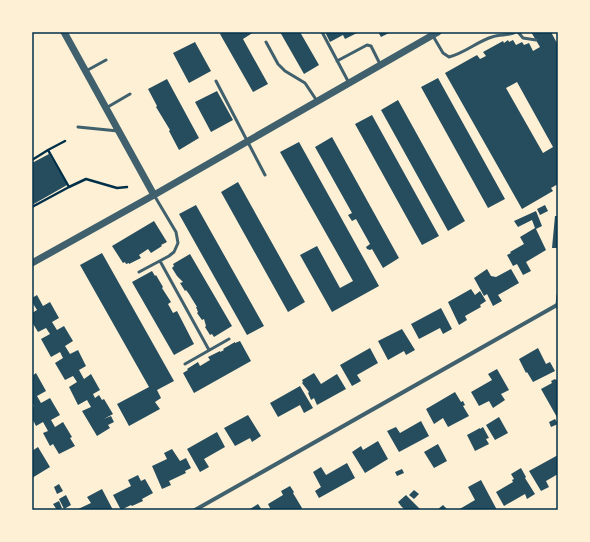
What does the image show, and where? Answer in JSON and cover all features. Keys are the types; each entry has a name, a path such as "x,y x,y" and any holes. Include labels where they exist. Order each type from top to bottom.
{"street":[{"path":"64,32 154,195"},
{"path":"32,263 247,142 435,33"},
{"path":"194,510 557,306"}],"lane":[{"path":"322,32 349,83"},
{"path":"435,33 443,53 449,57 457,55 491,37 513,34 517,32 523,38 536,40"},
{"path":"266,42 278,64 285,71 305,83 318,101"},
{"path":"337,61 367,45 371,46 380,65"},
{"path":"86,71 106,60"},
{"path":"216,81 265,175"},
{"path":"106,108 130,94"},
{"path":"78,127 119,131"},
{"path":"139,272 174,252 178,243 176,232 154,195"},
{"path":"160,261 209,350"},
{"path":"557,306 558,295"},
{"path":"185,364 229,339"}],"path":[{"path":"32,160 65,141"},
{"path":"48,150 69,187"},
{"path":"32,207 86,179 117,188 127,188"}],"building":[{"path":"224,32 254,32 243,39 268,84 253,92 220,34"},
{"path":"280,32 300,32 319,65 304,74"},
{"path":"325,32 359,32 345,39 343,35 330,42"},
{"path":"378,32 391,32 381,37"},
{"path":"531,32 551,32 558,45 558,184 551,188 553,191 522,209 445,73 477,55 480,59 486,56 483,52 503,41 504,43 508,40 509,42 513,40 516,45 522,42 524,45 529,43 533,51 540,47","holes":["517,82 553,147 543,153 506,88"]},
{"path":"195,42 211,71 189,83 173,53"},
{"path":"438,78 505,199 488,208 421,87"},
{"path":"167,79 199,138 179,150 148,89"},
{"path":"217,91 233,120 211,132 195,102"},
{"path":"398,100 465,221 448,231 381,110"},
{"path":"372,115 439,236 422,245 355,124"},
{"path":"332,137 399,258 383,268 372,249 367,249 366,247 370,244 356,219 352,221 348,215 352,213 315,147"},
{"path":"299,142 379,286 332,312 300,255 317,246 340,288 353,281 280,152"},
{"path":"49,154 67,185 32,205 32,163"},
{"path":"238,182 305,302 288,312 221,192"},
{"path":"196,205 264,326 247,335 179,214"},
{"path":"545,205 548,211 540,215 537,209"},
{"path":"536,211 542,226 536,229 546,250 526,262 531,271 523,275 517,264 513,266 507,255 524,244 520,237 535,228 532,220 518,227 514,221"},
{"path":"555,216 558,216 558,248 552,248"},
{"path":"154,221 167,242 151,253 148,249 139,255 141,258 129,264 126,264 125,262 123,263 112,246"},
{"path":"102,253 174,381 157,390 161,398 155,402 160,409 129,426 117,404 149,387 80,265"},
{"path":"190,254 232,326 214,337 212,334 210,335 205,327 204,319 202,320 197,313 197,307 180,283 183,282 172,268 174,266 173,264"},
{"path":"487,269 491,276 496,277 511,269 519,283 498,295 502,301 493,306 487,294 484,296 474,278"},
{"path":"152,271 155,276 156,275 171,302 168,304 173,313 177,311 194,344 174,355 132,282"},
{"path":"471,289 475,295 480,291 486,301 480,305 481,307 465,316 467,320 459,325 448,302"},
{"path":"37,295 43,306 50,302 59,318 52,322 57,330 64,326 73,341 65,346 70,354 78,350 86,366 79,370 84,379 91,374 100,390 93,394 95,398 99,395 102,400 104,399 113,414 104,419 111,416 114,422 108,425 110,428 97,436 82,411 91,407 87,400 78,405 69,387 77,382 73,376 65,380 55,363 63,358 60,352 51,357 41,339 50,334 46,328 38,332 32,322 32,313 37,310 32,302 32,298"},
{"path":"441,308 452,329 443,334 440,328 419,339 411,324"},
{"path":"402,329 415,350 406,355 404,351 388,360 378,341"},
{"path":"240,341 251,361 194,393 183,373 198,362 200,366 210,360 208,357 224,350 223,349 235,342"},
{"path":"370,348 378,363 357,375 361,381 352,386 340,365"},
{"path":"538,348 546,364 550,362 555,371 533,382 527,372 526,373 519,359"},
{"path":"497,369 509,390 501,394 505,400 493,408 489,401 479,406 471,392 492,380 488,374"},
{"path":"36,373 46,391 37,396 41,403 50,398 60,415 51,420 55,427 63,422 72,437 70,438 75,446 59,454 53,444 50,446 43,433 48,431 43,422 36,426 32,418 32,408 34,406 32,402 32,376"},
{"path":"314,373 321,384 337,374 346,389 317,405 314,398 311,400 308,393 309,392 302,383 302,380"},
{"path":"558,379 558,419 541,389 552,383 551,381"},
{"path":"300,386 313,408 304,413 300,405 278,417 270,403"},
{"path":"455,392 461,402 463,401 465,405 463,406 469,416 448,427 443,418 434,424 426,409"},
{"path":"248,415 261,436 252,442 250,438 235,446 224,428"},
{"path":"499,417 508,433 495,440 486,425"},
{"path":"555,419 558,424 551,427 549,422"},
{"path":"421,421 429,436 399,452 387,431 396,427 400,433"},
{"path":"483,427 489,438 486,439 489,444 475,451 467,435"},
{"path":"217,432 225,447 204,459 209,467 200,472 187,449"},
{"path":"378,441 388,459 365,473 352,452 361,446 363,450"},
{"path":"438,444 447,461 434,468 424,452"},
{"path":"38,447 50,467 32,478 32,451"},
{"path":"172,449 180,461 186,458 191,468 185,471 186,473 169,481 171,485 162,489 152,466 167,459 164,453"},
{"path":"558,455 558,474 546,481 549,487 541,491 529,471"},
{"path":"347,463 355,478 319,498 315,491 321,487 313,472 321,467 326,475"},
{"path":"521,468 526,477 525,478 535,494 527,499 525,494 504,506 496,492 513,482 512,480 514,479 511,474"},
{"path":"402,469 404,473 397,476 395,472"},
{"path":"138,475 141,481 145,479 153,493 142,499 143,501 121,510 113,495 131,486 128,480"},
{"path":"481,480 497,510 458,510 475,500 468,487"},
{"path":"59,484 63,491 57,494 54,487"},
{"path":"290,486 302,508 299,510 271,510 268,504 283,495 281,491"},
{"path":"102,489 113,510 76,510 91,503 87,497"},
{"path":"414,490 419,494 414,499 409,495"},
{"path":"66,495 71,505 64,509 59,499"},
{"path":"406,495 421,510 405,510 401,506 398,502"},
{"path":"59,501 62,508 57,510 53,504"},
{"path":"258,504 262,510 250,509"},
{"path":"443,505 448,510 437,510"}]}
